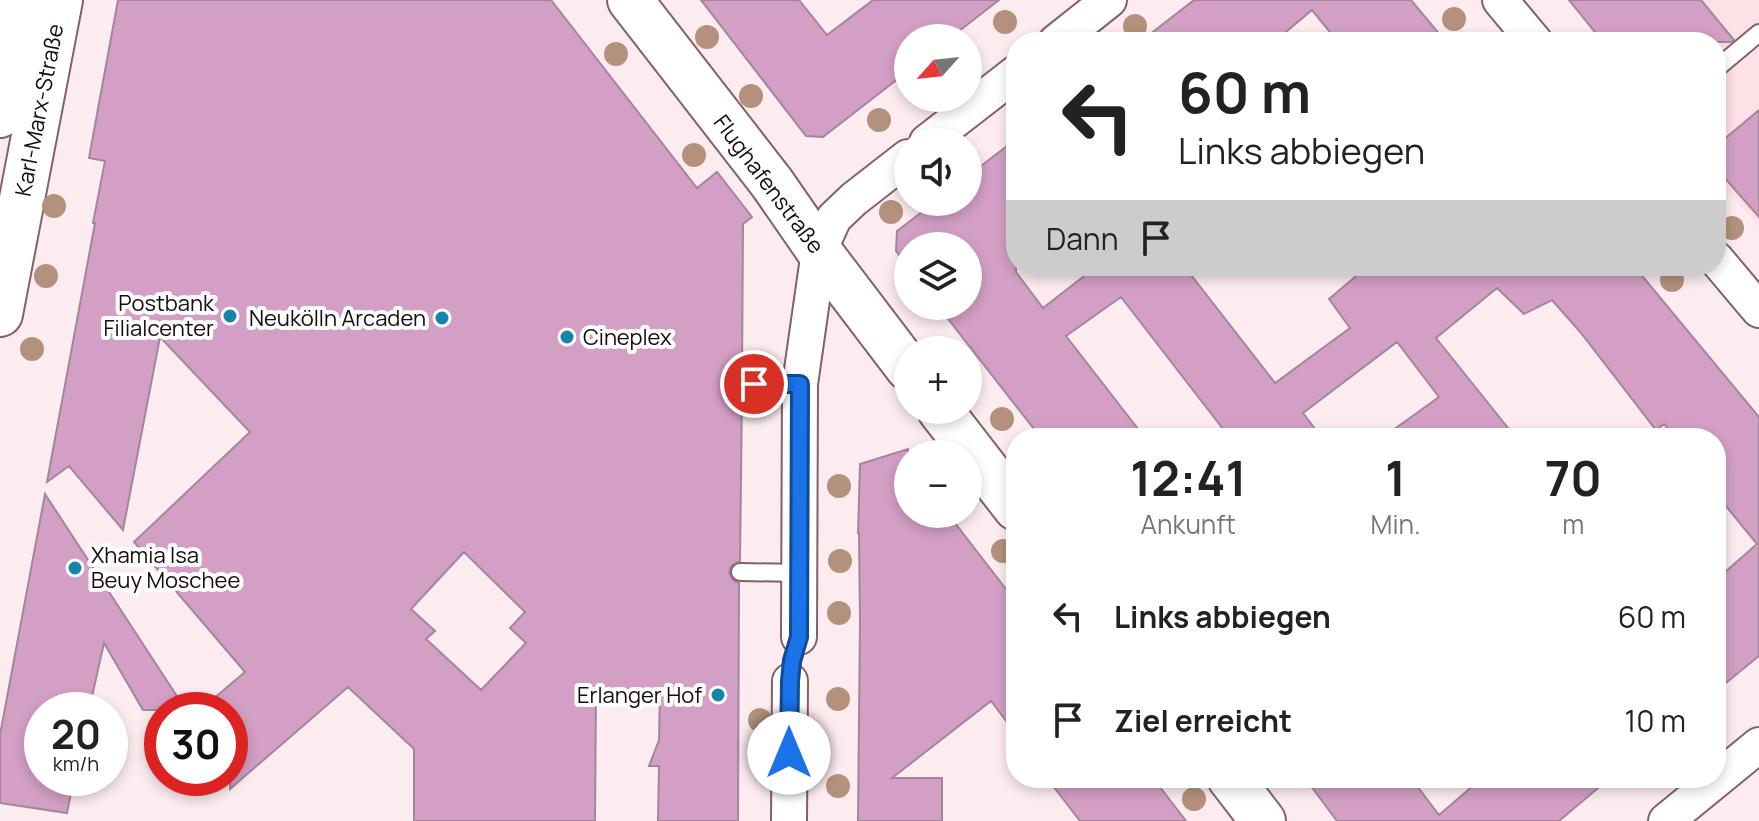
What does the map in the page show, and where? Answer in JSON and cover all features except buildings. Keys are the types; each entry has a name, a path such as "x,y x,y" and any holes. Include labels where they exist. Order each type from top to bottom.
{"street":[{"name":"Karl-Marx-Straße","path":"0,115 21,0"},
{"name":"Karl-Marx-Straße","path":"0,314 60,0"},
{"name":"Flughafenstraße","path":"630,0 772,183 894,350"},
{"path":"1069,32 1109,0"},
{"path":"1500,0 1527,32"},
{"path":"945,128 1006,81"},
{"path":"799,637 800,384 819,251 834,218 894,168"},
{"path":"1726,271 1759,310"},
{"path":"951,424 1006,495"},
{"path":"789,821 790,681"},
{"path":"1726,772 1759,745"},
{"path":"1238,788 1263,821"},
{"path":"1666,821 1706,788"}],"lane":[{"path":"1726,61 1759,33"},
{"path":"742,384 800,384"},
{"path":"740,572 799,573"},
{"path":"790,681 799,637"}],"shaded area":[{"path":"1569,0 1759,0 1759,227 1726,189 1726,32 1595,32"}],"place":[{"name":"Postbank Filialcenter","path":"230,316"},
{"name":"Neukölln Arcaden","path":"442,318"},
{"name":"Cineplex","path":"567,337"},
{"name":"Xhamia Isa Beuy Moschee","path":"75,568"},
{"name":"Erlanger Hof","path":"718,695"}],"route":[{"path":"754,384 800,384 799,637 790,681 789,753"}]}
